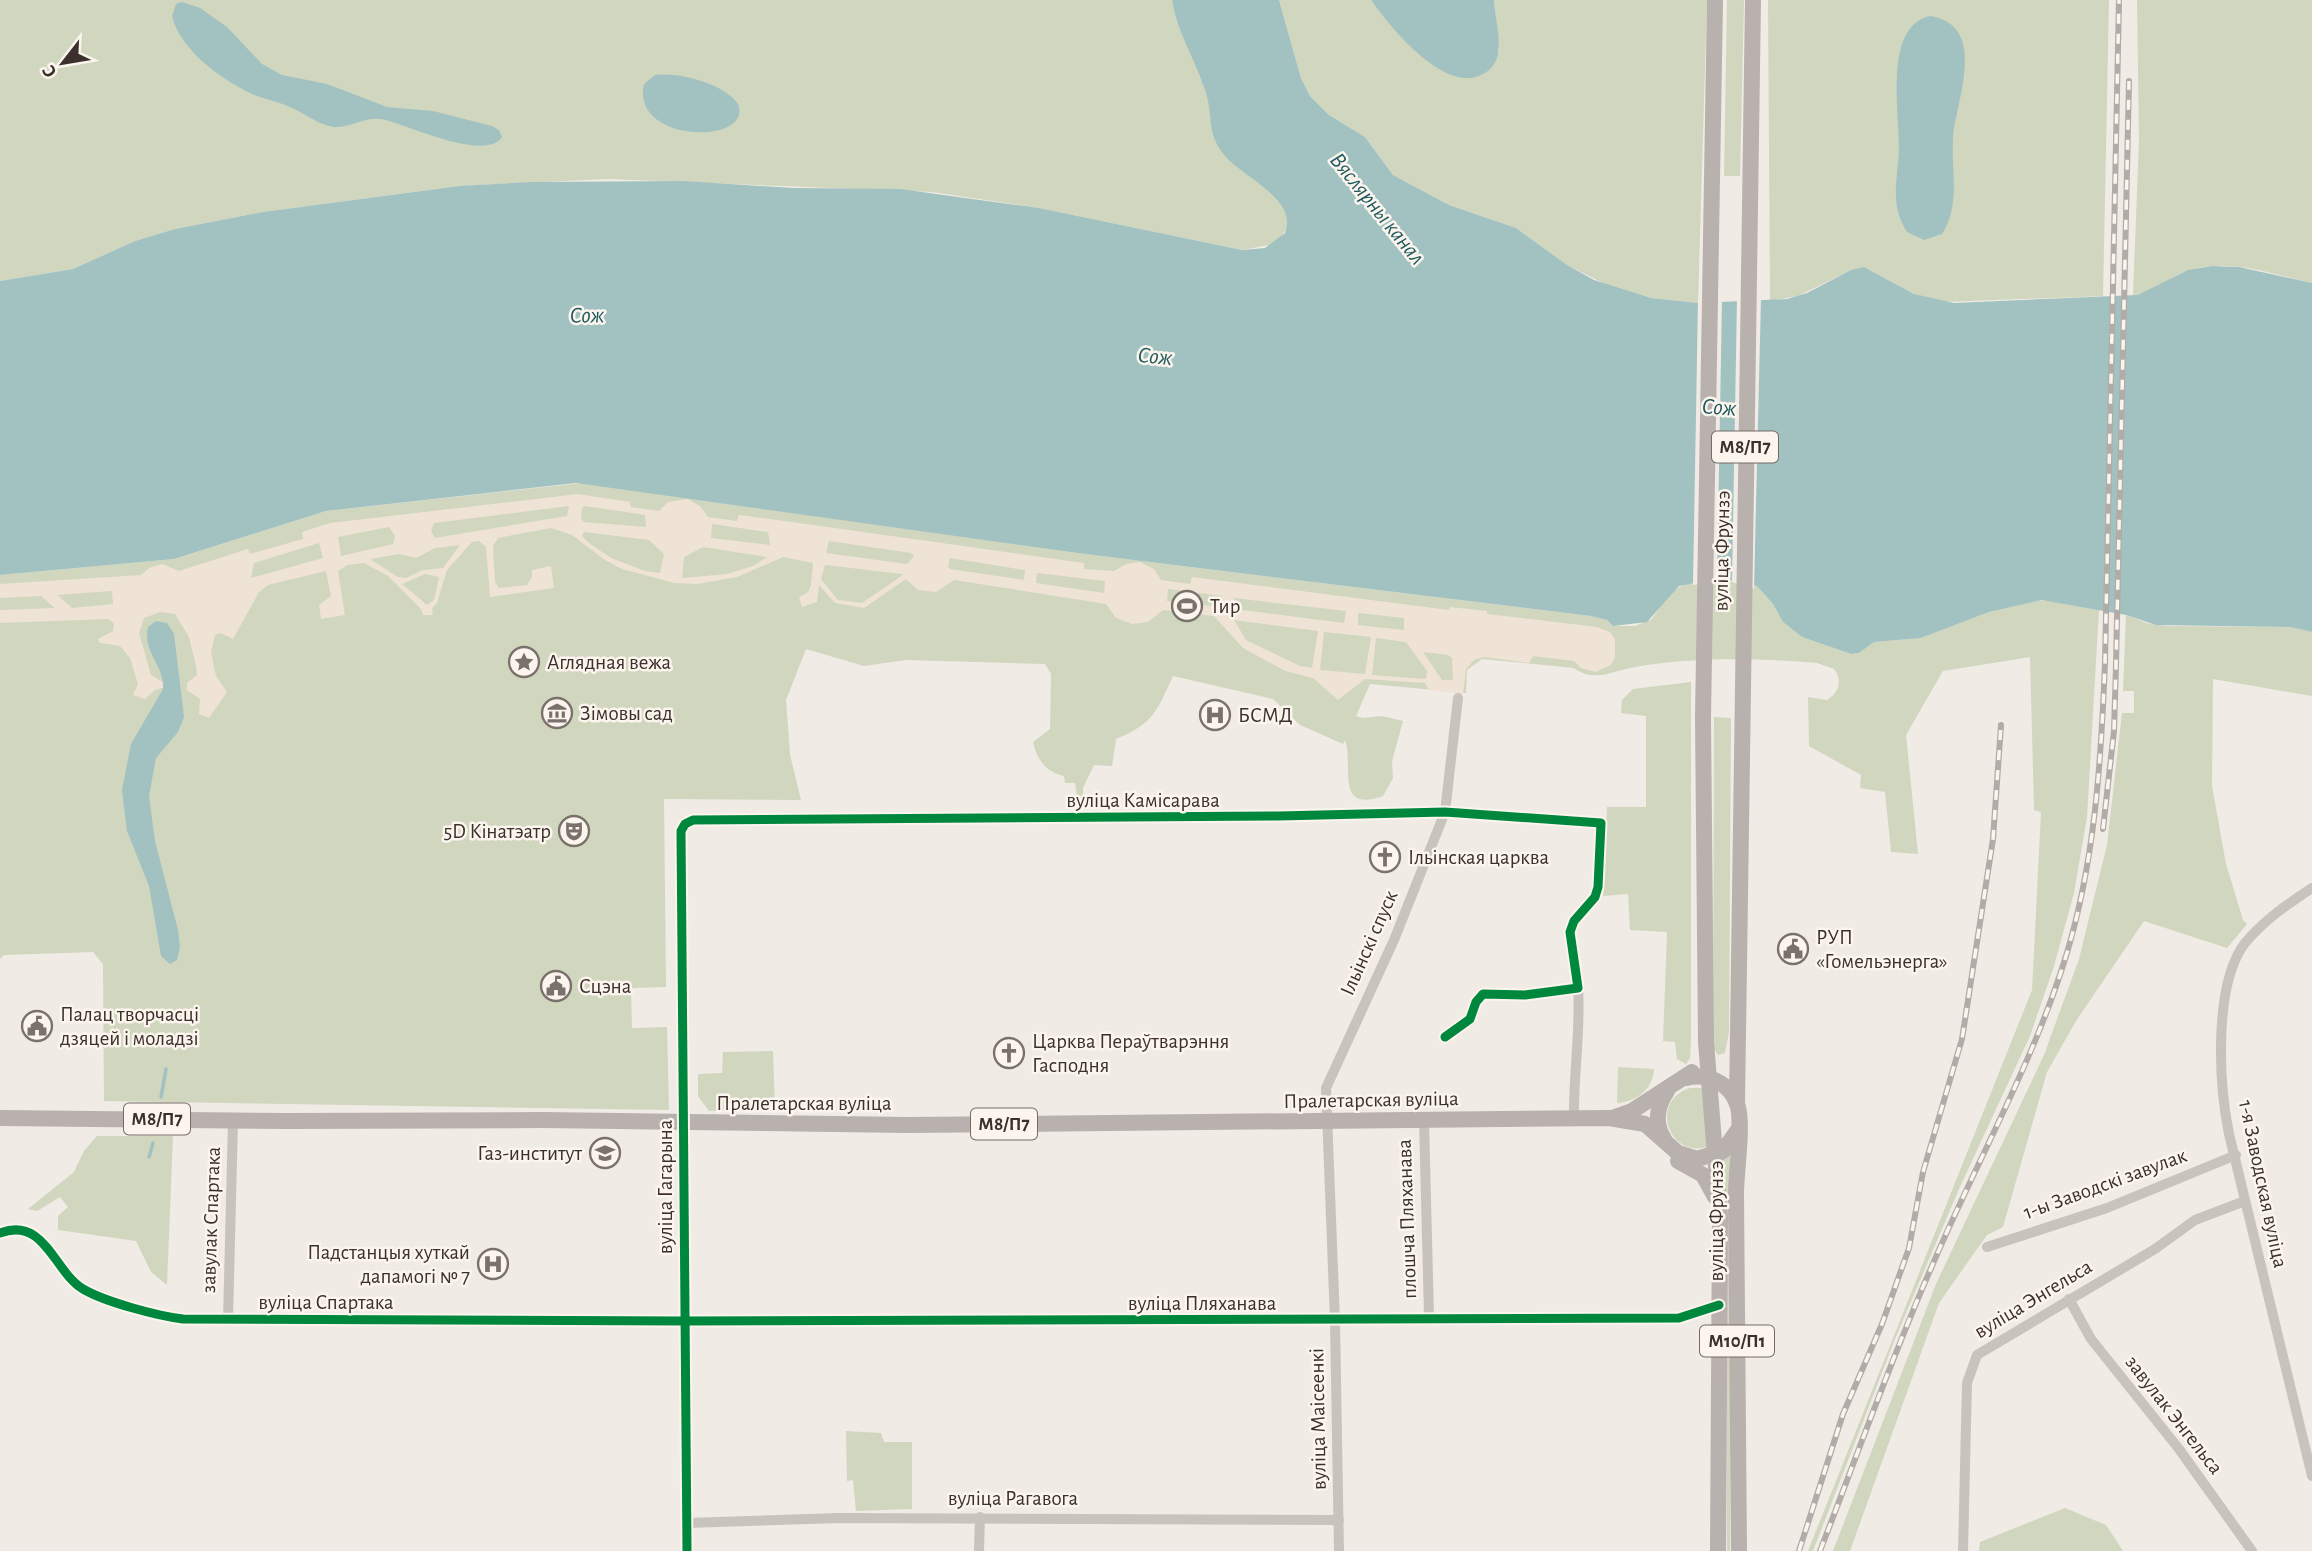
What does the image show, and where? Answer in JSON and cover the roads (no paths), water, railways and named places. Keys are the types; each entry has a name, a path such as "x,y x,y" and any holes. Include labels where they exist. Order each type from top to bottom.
{"main road":[{"name":"вуліца Фрунзэ","path":"1715,0 1703,717 1706,1042 1720,1217 1718,1551"},
{"name":"вуліца Фрунзэ","path":"1739,1551 1737,1102 1740,717 1753,0"},
{"name":"М8/П7","path":"1669,1088 1686,1078 1700,1063 1706,1042"},
{"name":"М8/П7","path":"1686,1078 1708,1077"},
{"path":"1708,1077 1720,1082 1737,1102"},
{"path":"1667,1144 1657,1122 1662,1098 1669,1088"},
{"name":"Пралетарская вуліца","path":"1609,1118 1632,1111 1669,1088"},
{"name":"Пралетарская вуліца","path":"0,1118 233,1121 543,1119 907,1125 1609,1118 1645,1124 1667,1144"},
{"name":"вуліца Фрунзэ","path":"1626,1121 1647,1134 1668,1156 1703,1175 1712,1186 1720,1217"},
{"path":"1716,1155 1729,1145 1738,1130"},
{"name":"М8/П7","path":"1667,1144 1687,1157 1716,1155"}],"street":[{"name":"Ільінскі спуск","path":"1326,1119 1325,1095 1329,1079 1394,940 1446,812 1458,698"},
{"name":"вуліца Камісарава","path":"685,824 693,820 1279,817 1446,812 1601,823 1598,887 1595,897 1574,921 1570,932 1578,988"},
{"name":"вуліца Гагарына","path":"685,824 681,831 687,1551"},
{"name":"1-я Заводская вуліца","path":"2312,888 2276,913 2245,944 2233,967 2222,1044 2225,1113 2312,1476"},
{"path":"1445,1037 1470,1019 1476,1002 1483,994 1525,995 1578,988 1581,1025 1573,1076 1574,1119"},
{"name":"вуліца Маісеенкі","path":"1326,1119 1335,1321 1339,1551"},
{"name":"плошча Пляханава","path":"1424,1120 1429,1316"},
{"name":"завулак Спартака","path":"228,1320 228,1223 233,1121"},
{"name":"1-ы Заводскі завулак","path":"1987,1247 2107,1208 2236,1155"},
{"name":"вуліца Энгельса","path":"1963,1551 1967,1383 1977,1355 2021,1332 2155,1249 2195,1220 2245,1201"},
{"name":"вуліца Спартака","path":"0,1233 18,1229 44,1241 72,1280 84,1290 157,1316 228,1320 683,1321"},
{"name":"завулак Энгельса","path":"2069,1300 2091,1339 2179,1449 2252,1551"},
{"name":"вуліца Пляханава","path":"683,1321 1335,1321 1429,1316 1679,1318 1719,1306"},
{"path":"979,1551 980,1517"},
{"name":"вуліца Рагавога","path":"687,1523 980,1517 1339,1520"}],"water":[{"path":"1172,0 1279,0 1301,78 1310,96 1329,115 1365,137 1393,175 1449,205 1516,228 1567,265 1594,280 1651,298 1698,303 1787,299 1807,293 1851,270 1864,267 1914,294 1954,303 2138,295 2188,270 2212,266 2239,267 2312,283 2312,632 2290,627 2156,625 2126,615 2042,600 1989,612 1921,638 1874,642 1859,653 1851,654 1802,637 1783,622 1773,604 1757,586 1720,578 1679,586 1647,622 1613,626 1607,620 1591,616 1085,554 576,483 326,511 174,559 0,575 0,281 73,269 135,241 175,229 263,212 459,186 530,182 683,181 793,188 900,189 1039,208 1242,250 1265,248 1285,233 1287,221 1284,210 1267,190 1226,157 1216,142 1207,97 1178,25"},
{"path":"1371,0 1494,0 1499,41 1496,61 1481,75 1466,78 1451,75 1435,66 1404,40"},
{"path":"182,2 200,8 227,27 262,64 282,75 327,84 387,107 433,111 492,126 499,130 502,137 493,144 479,146 462,144 381,119 340,127 322,124 290,107 250,93 203,62 176,28 172,16 176,4"},
{"path":"1930,16 1948,22 1959,34 1964,50 1965,68 1953,138 1954,188 1951,211 1942,234 1924,240 1907,232 1896,201 1899,148 1897,73 1905,36 1915,23"},
{"path":"655,75 688,77 722,90 738,104 738,117 728,127 712,132 672,128 655,118 645,104 644,84"},
{"path":"156,621 167,623 174,634 184,717 178,732 156,758 149,796 155,841 178,930 180,947 177,960 170,964 161,956 149,886 127,831 122,790 131,744 163,689 161,673 147,636 148,627"}],"waterway":[{"path":"161,1097 166,1069"},
{"path":"149,1157 153,1143"}],"railway":[{"path":"1820,1551 1917,1301 2053,996 2084,884 2099,774 2105,663 2119,0"},
{"path":"2103,829 2114,731 2129,81"},
{"path":"1799,1551 1843,1414 1882,1324 1909,1248 1923,1172 1962,1039 1993,839 2001,725"}],"place":[{"name":"Тир","path":"1187,606"},
{"name":"Аглядная вежа","path":"524,662"},
{"name":"Зімовы сад","path":"557,713"},
{"name":"БСМД","path":"1215,715"},
{"name":"5D Кінатэатр","path":"574,831"},
{"name":"Ільінская царква","path":"1385,857"},
{"name":"РУП «Гомельэнерга»","path":"1793,949"},
{"name":"Сцэна","path":"556,986"},
{"name":"Палац творчасці дзяцей і моладзі","path":"37,1026"},
{"name":"Царква Пераўтварэння Гасподня","path":"1009,1053"},
{"name":"Газ-институт","path":"605,1153"},
{"name":"Падстанцыя хуткай дапамогі № 7","path":"493,1264"}],"water label":[{"name":"Вяслярны канал","path":"1377,209"},
{"name":"Сож","path":"587,316"},
{"name":"Сож","path":"1155,357"},
{"name":"Сож","path":"1719,408"}]}
